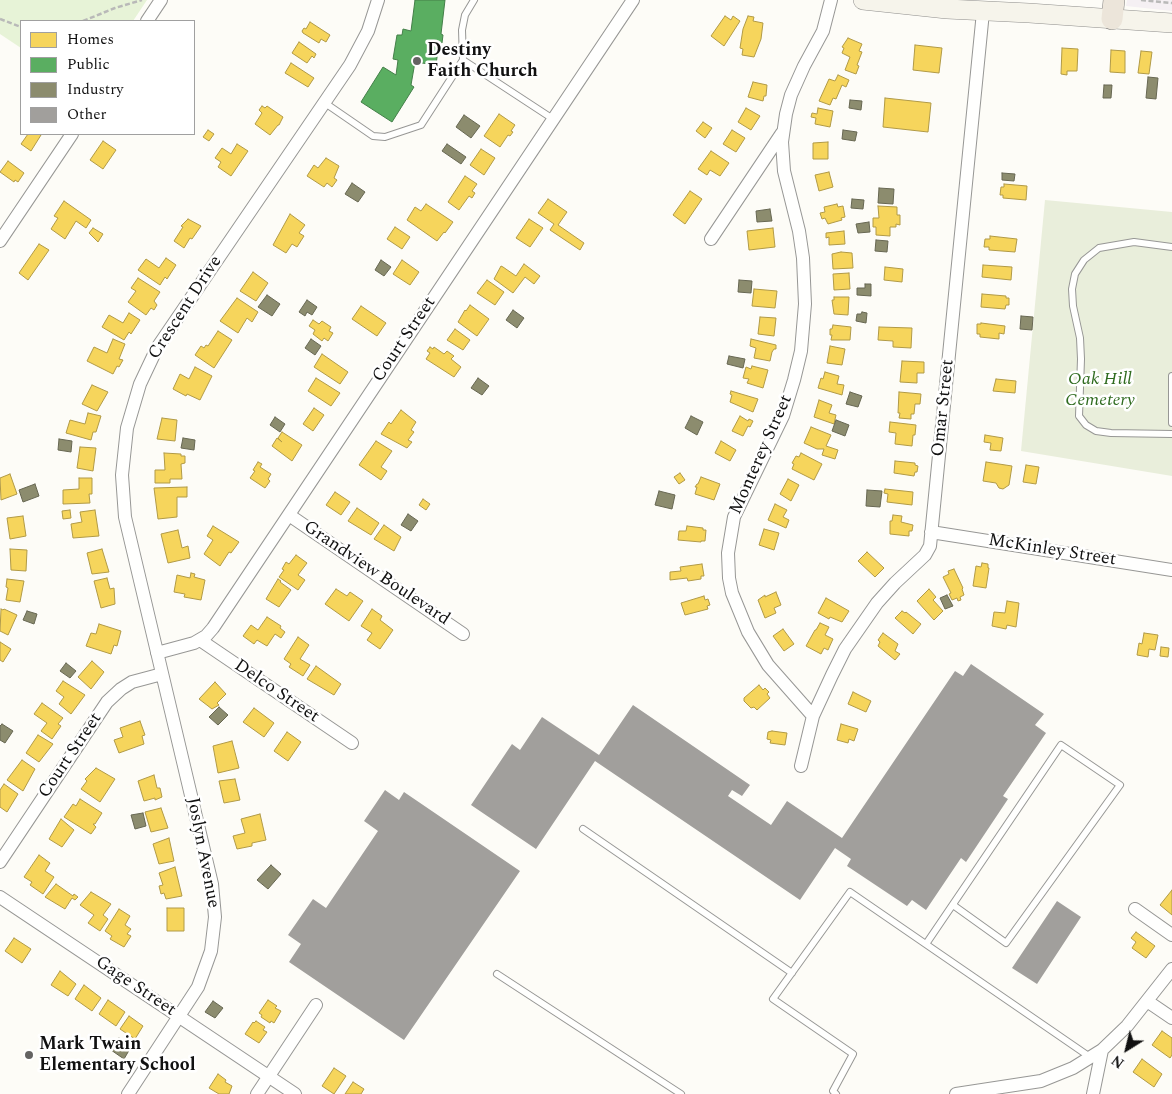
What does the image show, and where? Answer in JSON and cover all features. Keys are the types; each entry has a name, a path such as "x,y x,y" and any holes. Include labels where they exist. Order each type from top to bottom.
{"main road":[{"path":"863,0 912,3 983,12 1113,9 1172,23"}],"street":[{"path":"148,20 161,0"},
{"name":"Crescent Drive","path":"157,653 128,533 123,500 123,453 134,400 148,366 164,337 359,51 378,0"},
{"name":"Court Street","path":"157,653 200,640 213,628 633,0"},
{"name":"Monterey Street","path":"814,716 768,665 752,641 734,600 728,565 729,538 734,517 783,416 801,351 805,304 803,258 799,231 783,163 783,131 791,95 823,31 831,0"},
{"name":"Omar Street","path":"801,766 814,716 832,675 850,641 883,596 927,552 930,546 983,12"},
{"path":"711,239 783,131"},
{"path":"0,241 71,135"},
{"name":"Grandview Boulevard","path":"289,514 463,634"},
{"name":"McKinley Street","path":"931,532 1172,570"},
{"name":"Delco Street","path":"200,640 352,743"},
{"name":"Joslyn Avenue","path":"128,1094 198,987 207,967 213,942 215,909 212,884 157,653"},
{"name":"Court Street","path":"0,862 112,697 132,682 162,674"},
{"name":"Gage Street","path":"0,897 295,1094"},
{"path":"1136,909 1172,935"},
{"path":"956,1094 1041,1081 1065,1072 1096,1054 1127,1026 1172,968"},
{"path":"1147,1001 1172,1018"},
{"path":"258,1094 316,1005"},
{"path":"1093,1094 1096,1054"}],"lane":[{"path":"325,103 373,136 385,137 421,125 463,60 462,30 465,15 474,0"},
{"path":"463,60 553,119"},
{"path":"1172,247 1134,242 1098,248 1084,260 1075,274 1072,289 1073,306 1080,338 1079,416 1086,425 1096,431 1172,434"},
{"path":"1172,376 1172,423"},
{"path":"926,944 1061,745 1120,786 1006,942 953,905"},
{"path":"583,828 792,973"},
{"path":"833,1093 852,1054 773,999 850,892 926,944 1096,1054"},
{"path":"497,974 680,1094"}],"path":[{"path":"86,20 109,10 142,0"},
{"path":"1141,0 1172,3"},
{"path":"0,19 20,27"}],"shaded area":[{"path":"1127,0 1172,0 1172,11 1126,6"}],"green space":[{"path":"0,0 147,0 134,20 20,20 20,47 0,34"},
{"name":"Oak Hill Cemetery","path":"1045,200 1172,212 1172,476 1021,451"}],"building: Homes":[{"path":"725,16 731,20 733,16 740,21 724,46 711,36"},
{"path":"748,16 754,17 753,21 763,23 761,39 754,57 742,55 743,49 740,48 743,29"},
{"path":"310,22 330,35 326,42 321,39 319,43 303,33 302,31 304,28 306,29"},
{"path":"848,38 862,44 859,51 862,52 856,74 845,70 850,57 842,53 844,48 842,47"},
{"path":"299,42 316,54 307,63 292,53"},
{"path":"915,45 942,48 939,73 913,70"},
{"path":"1062,48 1078,49 1077,71 1067,71 1067,75 1061,74"},
{"path":"1111,50 1125,51 1125,73 1110,72"},
{"path":"1141,51 1152,52 1149,74 1138,73"},
{"path":"291,63 314,78 308,87 285,73"},
{"path":"838,75 849,80 846,87 842,85 836,99 833,98 830,105 819,101 829,79 835,81"},
{"path":"753,82 767,85 766,96 764,96 763,101 748,97"},
{"path":"885,98 931,103 928,132 883,127"},
{"path":"262,106 265,108 267,106 283,117 270,135 255,124 262,113 259,110"},
{"path":"746,108 760,116 751,130 738,122"},
{"path":"818,108 833,111 830,127 815,124 816,118 811,117 812,113 817,114"},
{"path":"499,114 515,125 511,131 513,132 510,136 508,135 500,147 484,136"},
{"path":"703,122 712,128 705,138 696,131"},
{"path":"208,130 214,134 209,141 203,137"},
{"path":"732,130 745,138 736,152 723,144"},
{"path":"27,135 41,135 31,151 21,144"},
{"path":"103,141 116,150 103,169 90,160"},
{"path":"828,142 828,159 813,159 813,143"},
{"path":"237,144 248,151 231,176 218,167 221,162 215,158 222,148 231,154"},
{"path":"481,149 495,158 484,175 470,165"},
{"path":"711,151 729,163 720,176 710,170 707,175 698,169"},
{"path":"326,158 339,166 334,178 337,180 332,187 327,183 324,187 307,176 314,165 318,168"},
{"path":"8,161 24,173 18,182 15,180 14,182 0,172"},
{"path":"829,172 833,187 819,191 815,175"},
{"path":"465,176 477,184 472,191 475,193 472,198 469,196 459,210 448,202"},
{"path":"1004,184 1027,186 1026,200 1003,198 1003,195 1000,195 1001,187 1004,187"},
{"path":"690,191 702,199 685,224 673,215"},
{"path":"548,199 567,212 558,225 584,243 580,250 550,230 554,224 538,213"},
{"path":"64,201 91,220 86,228 76,221 65,239 51,229 58,218 54,216"},
{"path":"426,204 453,222 437,241 407,220 415,207 421,211"},
{"path":"837,204 838,207 843,206 845,217 841,218 842,220 828,224 825,218 822,219 820,213 825,212 824,207"},
{"path":"878,206 897,207 897,215 900,215 900,225 896,224 896,227 890,227 890,236 876,235 876,227 873,227 873,218 879,218"},
{"path":"290,214 305,225 299,233 304,236 297,247 292,244 286,253 273,245"},
{"path":"188,219 201,226 184,248 174,241 183,227 181,226"},
{"path":"529,219 543,228 530,247 516,238"},
{"path":"395,227 410,237 402,249 387,239"},
{"path":"93,228 103,234 98,242 89,233"},
{"path":"773,228 775,247 749,250 747,231"},
{"path":"844,231 845,244 829,245 829,237 826,238 826,233"},
{"path":"990,236 1017,239 1015,252 989,250 989,247 984,247 985,239 990,239"},
{"path":"39,244 49,250 28,280 19,273"},
{"path":"841,252 852,253 853,268 833,269 832,254"},
{"path":"166,258 176,265 167,279 165,277 160,285 138,270 146,259 159,268"},
{"path":"402,260 419,272 410,285 393,274"},
{"path":"524,264 540,276 534,284 525,277 513,293 494,279 501,266 516,276"},
{"path":"983,265 1012,267 1011,280 982,277"},
{"path":"885,267 903,269 902,282 884,280"},
{"path":"253,272 268,283 256,301 240,291"},
{"path":"849,273 850,289 834,290 833,274"},
{"path":"138,278 160,292 154,301 157,305 154,310 151,308 146,315 128,302 136,291 131,288"},
{"path":"487,280 504,292 495,305 477,293"},
{"path":"754,289 777,291 775,308 752,306"},
{"path":"982,294 1006,296 1006,298 1009,298 1009,305 1006,305 1005,309 981,307"},
{"path":"834,297 849,297 848,315 834,314 832,300 834,300"},
{"path":"237,298 258,312 252,322 247,318 238,333 220,321"},
{"path":"470,305 489,319 477,336 458,322"},
{"path":"361,306 386,323 377,336 352,319"},
{"path":"129,313 140,320 131,334 129,332 124,340 102,327 109,315 123,323"},
{"path":"760,317 776,318 774,336 758,334"},
{"path":"313,320 319,324 322,321 331,327 329,331 333,333 328,341 324,338 322,341 313,334 315,330 309,326"},
{"path":"977,324 1005,326 1004,334 999,333 999,339 980,337 980,334 977,334"},
{"path":"833,325 851,327 850,340 831,340 830,329 832,329"},
{"path":"879,327 912,328 911,348 893,347 893,341 878,340"},
{"path":"455,329 470,340 463,350 447,340"},
{"path":"218,331 232,340 214,368 195,355 201,346 204,348 206,345 208,346"},
{"path":"113,339 125,344 119,359 123,360 113,374 87,361 94,347 107,353"},
{"path":"751,339 776,345 770,361 754,358 756,348 750,346"},
{"path":"830,346 845,349 842,365 827,363"},
{"path":"430,347 433,349 434,347 444,354 447,351 454,356 451,359 461,367 454,377 426,359 430,353 427,351"},
{"path":"322,354 348,372 340,384 314,367"},
{"path":"902,361 924,362 924,373 917,373 917,383 900,382"},
{"path":"752,366 768,370 763,388 747,383 749,379 743,378 746,367 751,369"},
{"path":"195,367 212,376 200,400 187,394 186,396 173,389 180,374 189,379"},
{"path":"825,372 839,376 837,384 844,385 842,395 818,388"},
{"path":"316,378 340,393 331,406 308,391"},
{"path":"996,379 1016,381 1015,393 993,391"},
{"path":"92,385 108,392 97,411 82,404"},
{"path":"731,391 758,399 753,412 730,402"},
{"path":"899,392 921,394 920,404 915,404 914,414 911,414 911,419 899,418"},
{"path":"819,400 832,405 829,413 836,415 834,424 814,417"},
{"path":"314,408 324,415 313,431 303,424"},
{"path":"401,410 416,422 411,430 414,432 408,440 412,442 407,448 381,434 389,422 391,424"},
{"path":"88,413 101,416 96,432 93,432 91,440 66,433 70,420 85,424"},
{"path":"740,416 748,421 749,419 753,421 743,436 732,431"},
{"path":"162,418 177,420 175,441 157,439"},
{"path":"890,422 916,425 912,446 895,444 896,433 889,432"},
{"path":"811,427 831,435 826,446 838,450 835,459 822,455 824,449 817,449 804,443"},
{"path":"282,432 302,445 292,461 272,446 277,438 282,442 278,438"},
{"path":"985,435 1003,438 1001,451 990,450 991,443 984,442"},
{"path":"376,441 392,451 381,467 387,471 381,480 359,465"},
{"path":"721,441 736,450 730,461 715,453"},
{"path":"80,447 96,448 93,471 77,468"},
{"path":"164,453 185,456 185,463 181,464 182,479 170,479 170,483 155,483 155,470 165,470"},
{"path":"801,453 822,464 814,480 792,469 794,464 792,463 796,456 799,457"},
{"path":"895,461 915,463 918,466 917,472 915,472 914,476 894,473"},
{"path":"258,462 262,464 260,467 271,474 268,479 270,481 265,488 250,478"},
{"path":"986,462 1012,466 1009,485 1003,489 999,488 996,483 983,481"},
{"path":"1026,465 1039,467 1036,484 1023,482"},
{"path":"680,473 685,480 679,484 674,477"},
{"path":"10,474 17,494 1,500 0,478"},
{"path":"701,477 720,484 714,500 695,494 697,487 695,487"},
{"path":"79,478 92,478 92,494 89,494 90,503 63,504 63,490 79,489"},
{"path":"788,479 799,485 791,501 780,494"},
{"path":"187,487 187,497 177,497 177,517 158,519 154,488"},
{"path":"885,489 913,492 912,505 887,502 888,494 884,493"},
{"path":"335,492 350,502 341,515 326,505"},
{"path":"423,499 430,504 426,510 419,505"},
{"path":"775,504 787,510 783,517 789,520 786,528 768,520"},
{"path":"357,508 379,523 371,535 348,521"},
{"path":"70,510 71,518 63,519 62,511"},
{"path":"95,510 99,536 73,538 71,524 82,522 80,512"},
{"path":"893,515 902,516 901,522 913,525 912,531 909,531 909,536 890,534 890,521 892,521"},
{"path":"23,516 26,536 10,539 7,518"},
{"path":"384,525 401,537 394,551 374,539"},
{"path":"213,526 239,542 231,553 229,552 220,566 204,554 213,540 207,536"},
{"path":"687,526 706,530 705,541 678,540 679,531 686,531"},
{"path":"764,529 779,533 774,550 759,545"},
{"path":"178,530 182,548 188,546 190,558 168,563 161,534"},
{"path":"10,549 27,550 26,571 11,570"},
{"path":"102,549 109,572 92,574 87,553"},
{"path":"867,552 884,568 875,577 858,561"},
{"path":"296,555 307,563 298,575 305,580 298,590 279,577 284,570 282,569 286,562 289,564"},
{"path":"982,563 988,564 989,568 986,588 973,586 976,566 981,567"},
{"path":"702,564 704,576 701,576 701,579 688,581 687,578 670,580 670,572 681,571 680,567"},
{"path":"954,569 963,588 964,595 958,601 957,598 952,600 949,594 951,593 943,577 949,574 948,571"},
{"path":"191,573 195,574 194,577 205,580 201,600 184,597 185,594 174,592 177,575 190,578"},
{"path":"107,578 110,589 114,588 115,604 101,608 94,581"},
{"path":"7,579 24,581 20,602 6,600"},
{"path":"278,579 291,590 279,607 266,599"},
{"path":"336,589 347,596 350,592 363,601 349,621 325,604"},
{"path":"929,589 936,597 933,600 943,611 934,620 917,601"},
{"path":"776,592 781,605 774,608 776,613 765,618 758,600 765,595 765,597"},
{"path":"704,596 705,600 708,599 710,605 707,606 708,609 685,615 681,603"},
{"path":"826,598 849,611 842,622 830,617 829,619 818,613"},
{"path":"1007,601 1019,603 1016,627 1007,625 1006,629 992,626 994,612 1005,613"},
{"path":"1,609 17,615 8,635 0,631"},
{"path":"372,609 382,616 380,620 393,630 380,649 367,640 372,633 361,626"},
{"path":"902,611 921,624 913,634 895,618"},
{"path":"267,617 281,626 280,628 285,632 281,638 275,634 267,646 257,640 254,644 243,636 251,625 258,630"},
{"path":"820,623 829,627 825,635 833,639 828,650 824,648 821,654 806,646"},
{"path":"99,624 121,631 117,646 114,645 111,654 86,646 91,633 96,634"},
{"path":"783,629 794,644 784,651 773,636"},
{"path":"883,633 898,644 895,651 900,654 895,660 878,646 880,642 878,640"},
{"path":"1144,633 1158,635 1155,650 1149,649 1148,657 1137,655 1139,643 1142,644"},
{"path":"298,637 309,645 300,659 310,665 303,676 289,667 291,664 284,659"},
{"path":"0,642 11,649 3,662 0,660"},
{"path":"1161,647 1169,648 1168,657 1160,656"},
{"path":"92,661 104,672 91,689 78,677"},
{"path":"316,666 341,684 334,695 307,679"},
{"path":"63,681 85,695 71,714 59,704 64,697 56,691"},
{"path":"215,682 226,694 217,703 219,705 212,709 199,699"},
{"path":"759,685 763,690 765,688 769,692 767,694 770,698 757,710 754,707 751,708 744,701 744,698"},
{"path":"853,692 871,701 866,712 848,704"},
{"path":"42,703 63,718 58,724 61,726 52,739 41,731 47,723 34,714"},
{"path":"254,708 274,723 264,737 243,722"},
{"path":"140,721 145,735 142,736 144,744 119,753 114,740 123,737 120,728"},
{"path":"841,724 858,729 854,741 849,739 848,743 837,740"},
{"path":"287,732 301,742 288,761 274,751"},
{"path":"768,732 787,733 785,745 770,743 771,740 767,739"},
{"path":"38,735 53,744 39,762 26,753"},
{"path":"232,741 239,768 218,773 213,746"},
{"path":"22,760 35,769 23,791 7,780"},
{"path":"96,768 115,779 100,802 81,789 87,781 85,779"},
{"path":"154,775 157,788 160,788 162,797 144,801 138,781"},
{"path":"235,779 240,800 224,803 219,781"},
{"path":"4,784 18,794 7,812 0,807 0,790"},
{"path":"80,799 102,813 95,824 93,824 96,827 91,834 64,817 73,804 76,806"},
{"path":"161,808 168,828 151,832 145,812"},
{"path":"260,814 266,840 252,843 252,846 237,849 233,836 245,833 241,819"},
{"path":"61,819 74,830 62,847 49,839"},
{"path":"169,838 174,861 159,864 153,844"},
{"path":"39,855 50,863 45,871 54,877 43,894 30,885 32,882 24,877"},
{"path":"175,867 182,896 166,899 164,893 161,894 159,886 163,885 159,873"},
{"path":"56,884 73,896 74,894 78,897 75,900 72,898 65,909 45,897"},
{"path":"1172,890 1172,915 1160,905"},
{"path":"91,892 111,904 103,915 108,919 100,931 88,923 94,915 80,905"},
{"path":"167,908 184,908 184,931 167,931"},
{"path":"119,909 130,916 125,925 131,929 127,934 131,936 124,947 110,939 112,936 105,931"},
{"path":"1136,932 1155,946 1146,958 1132,948 1136,942 1131,938"},
{"path":"14,938 31,949 22,963 5,951"},
{"path":"60,971 76,984 68,996 51,985"},
{"path":"84,985 101,998 92,1011 75,999"},
{"path":"108,1000 125,1012 116,1026 99,1014"},
{"path":"268,1000 277,1006 275,1008 281,1011 274,1023 271,1021 270,1023 261,1017 262,1015 259,1013"},
{"path":"129,1016 143,1026 135,1039 120,1029"},
{"path":"256,1021 265,1027 263,1030 267,1032 259,1043 245,1034 253,1022"},
{"path":"1162,1031 1172,1038 1172,1055 1170,1058 1152,1045"},
{"path":"1142,1059 1162,1074 1154,1087 1133,1072"},
{"path":"334,1068 346,1076 334,1094 322,1086"},
{"path":"218,1074 226,1080 225,1082 232,1086 229,1094 219,1094 209,1088"},
{"path":"353,1082 364,1089 361,1094 345,1094"}],"building: Public":[{"name":"Destiny Faith Church","path":"415,0 445,0 441,34 443,35 442,43 439,42 436,65 415,62 411,85 414,87 392,122 361,102 383,67 396,75 398,60 393,59 397,35 402,35 403,29 411,31"}],"building: Industry":[{"path":"1148,77 1158,78 1156,99 1146,98"},
{"path":"1104,85 1112,85 1111,98 1103,98"},
{"path":"850,100 862,101 861,110 849,108"},
{"path":"464,115 480,126 471,138 456,127"},
{"path":"843,130 857,132 855,141 842,139"},
{"path":"447,144 466,157 461,164 442,151"},
{"path":"1002,173 1015,174 1014,181 1002,180"},
{"path":"352,183 365,192 358,202 345,194"},
{"path":"879,188 894,189 893,204 878,203"},
{"path":"852,199 864,200 863,209 851,208"},
{"path":"770,209 772,221 757,222 756,211"},
{"path":"869,222 870,232 858,233 856,224"},
{"path":"876,240 888,241 887,252 875,251"},
{"path":"381,260 391,267 384,276 375,270"},
{"path":"739,280 752,281 751,293 738,292"},
{"path":"865,284 871,284 871,296 857,295 857,288 865,288"},
{"path":"267,295 280,304 272,316 258,307"},
{"path":"307,300 317,307 312,315 307,312 305,316 299,312"},
{"path":"513,310 524,318 517,328 506,320"},
{"path":"867,313 866,323 856,321 857,314"},
{"path":"1021,316 1033,317 1032,330 1020,329"},
{"path":"311,339 321,346 315,355 305,348"},
{"path":"729,356 745,359 743,368 727,364"},
{"path":"478,378 489,386 482,395 471,388"},
{"path":"850,392 862,396 858,407 846,404"},
{"path":"691,416 703,422 697,435 685,428"},
{"path":"275,417 285,424 280,432 270,425"},
{"path":"836,420 849,425 845,436 832,431"},
{"path":"183,438 195,440 194,450 181,448"},
{"path":"59,439 72,441 71,452 58,450"},
{"path":"35,484 39,496 23,502 19,490"},
{"path":"867,490 882,491 880,507 866,506"},
{"path":"659,491 675,495 672,509 655,505"},
{"path":"408,514 418,521 411,531 401,525"},
{"path":"947,595 953,606 945,609 940,598"},
{"path":"27,611 37,614 34,624 23,620"},
{"path":"66,663 76,671 70,678 60,671"},
{"path":"219,707 228,715 218,725 209,717"},
{"path":"2,724 13,731 5,743 0,740 0,726"},
{"path":"143,813 146,826 135,829 131,815"},
{"path":"271,865 281,874 268,889 257,880"},
{"path":"213,1001 223,1008 215,1018 205,1012"},
{"path":"119,1038 131,1047 124,1059 111,1050"}],"building: Other":[{"path":"971,664 1044,714 1035,725 1046,733 1003,796 1008,799 966,862 961,858 926,910 912,900 907,906 847,866 851,859 835,848 800,900 595,761 536,849 471,805 512,744 520,750 542,717 599,755 633,705 750,785 742,796 732,790 728,796 771,825 787,801 842,838 955,671 963,676"},
{"path":"385,790 399,800 404,792 520,871 404,1040 289,962 301,944 288,935 313,899 326,908 378,831 364,821"},
{"path":"1057,901 1081,917 1037,984 1012,968"}],"place":[{"name":"Destiny Faith Church","path":"417,61"},
{"name":"Mark Twain Elementary School","path":"29,1055"}]}
